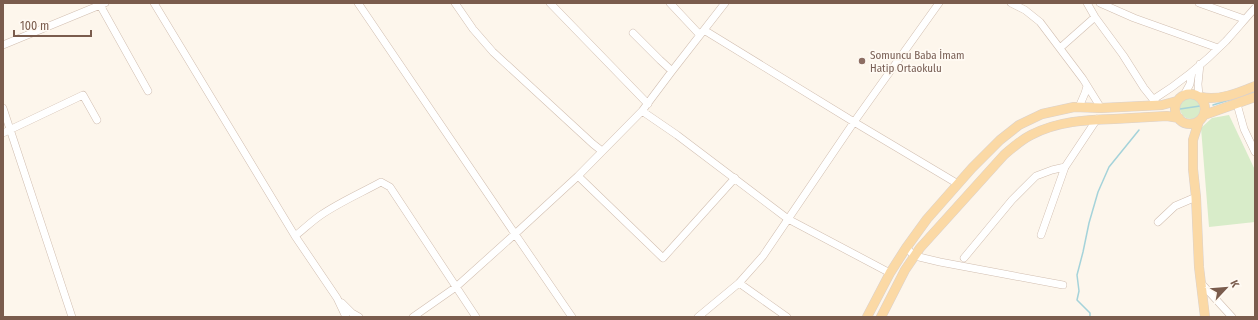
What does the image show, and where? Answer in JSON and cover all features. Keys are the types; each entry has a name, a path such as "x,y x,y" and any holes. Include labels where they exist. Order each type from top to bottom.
{"main road":[{"path":"867,317 890,273 927,219 1000,140 1019,125 1042,114 1059,110 1078,107 1102,108 1155,102 1167,104 1192,93 1200,97 1210,99 1219,98 1255,86"},
{"path":"1192,147 1195,132 1202,118 1205,106 1200,97"},
{"path":"881,317 904,270 920,248 1004,155 1030,135 1057,124 1097,119 1167,116 1190,124 1255,97"},
{"path":"1181,98 1175,110 1180,120 1186,127 1192,147 1199,267 1202,283 1204,317"}],"street":[{"path":"154,3 295,236 337,298 346,317"},
{"path":"358,3 572,317"},
{"path":"455,3 473,29 493,52 602,151"},
{"path":"550,3 648,104"},
{"path":"670,3 702,32 958,184"},
{"path":"409,317 415,315 456,287 578,176 642,112 725,3"},
{"path":"698,317 739,283 763,256 854,122 938,3"},
{"path":"1010,3 1025,10 1040,22 1102,108"},
{"path":"1087,3 1095,18 1123,55 1144,88 1155,102 1192,72 1226,41 1255,8"},
{"path":"1100,3 1141,20 1218,48"},
{"path":"1199,3 1244,19"},
{"path":"3,45 102,4 148,91"},
{"path":"1060,48 1095,18"},
{"path":"633,33 672,71"},
{"path":"1200,64 1198,79 1200,97"},
{"path":"1181,98 1190,84 1192,72"},
{"path":"1078,107 1087,86"},
{"path":"3,133 83,95 97,120"},
{"path":"1237,104 1244,129 1255,152"},
{"path":"3,108 72,317"},
{"path":"642,112 677,135 788,219 890,273"},
{"path":"1041,235 1065,167 1097,119"},
{"path":"964,258 1012,200 1036,176 1065,167"},
{"path":"578,176 663,258 735,178"},
{"path":"295,236 326,212 381,182 390,187 476,317"},
{"path":"1158,222 1175,206 1196,198"},
{"path":"906,248 915,256 940,262 1064,285"},
{"path":"739,283 787,317"},
{"path":"1202,283 1232,317"},
{"path":"337,298 352,313 359,317"}],"green space":[{"path":"1191,97 1199,100 1202,108 1199,116 1191,119 1183,116 1180,108 1183,100"},
{"path":"1229,115 1255,170 1255,222 1209,227 1201,128 1212,118"}],"waterway":[{"path":"1213,105 1255,92"},
{"path":"1180,109 1200,106"},
{"path":"1090,317 1090,313 1077,300 1079,291 1077,275 1089,223 1098,192 1109,167 1139,130"}],"place":[{"name":"Somuncu Baba İmam Hatip Ortaokulu","path":"862,61"}]}
